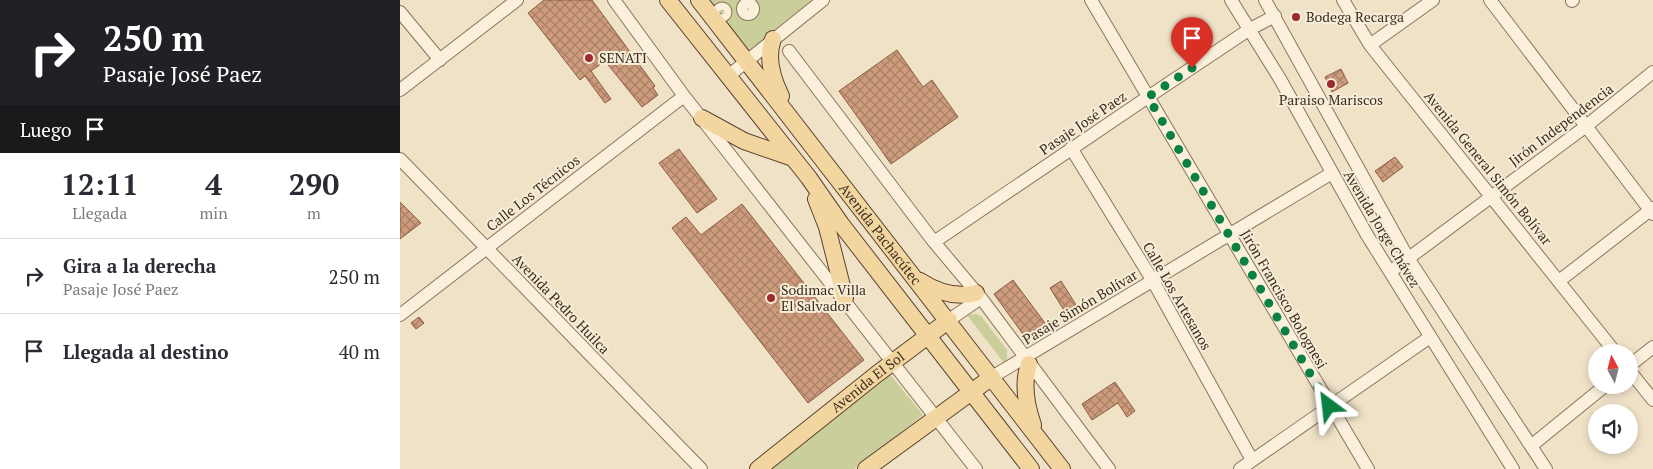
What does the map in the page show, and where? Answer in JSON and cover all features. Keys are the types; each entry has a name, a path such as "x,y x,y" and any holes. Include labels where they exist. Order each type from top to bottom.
{"main road":[{"name":"Avenida Pachacútec","path":"668,0 790,157 809,178 841,224 1032,469"},
{"name":"Avenida Pachacútec","path":"699,0 911,274 949,320 1062,469"},
{"path":"773,39 769,49 769,62 778,91 792,118"},
{"path":"702,118 744,141 790,157"},
{"path":"809,178 827,227 844,298"},
{"path":"911,274 929,286 945,293 979,296"},
{"name":"Avenida El Sol","path":"758,469 949,320"},
{"path":"1026,361 1026,395 1038,436"},
{"path":"866,469 992,377"}],"street":[{"path":"400,90 517,0"},
{"path":"614,0 684,96 976,469"},
{"path":"727,77 823,0"},
{"name":"Jirón Francisco Bolognesi","path":"1091,0 1329,406 1368,469"},
{"name":"Avenida Jorge Chávez","path":"1231,0 1250,29 1390,272 1514,469"},
{"name":"Avenida Jorge Chávez","path":"1265,0 1408,258 1546,469"},
{"name":"Avenida General Simón Bolívar","path":"1343,0 1370,45 1609,344"},
{"path":"1370,45 1432,0"},
{"path":"1490,0 1585,127 1652,211 1559,281"},
{"path":"400,12 440,60"},
{"name":"Pasaje José Paez","path":"934,242 1250,29 1275,16"},
{"path":"789,51 934,242 979,296 1109,469"},
{"name":"Jirón Independencia","path":"1390,272 1585,127 1653,72"},
{"name":"Calle Los Técnicos","path":"400,315 684,96"},
{"name":"Calle Los Artesanos","path":"1071,148 1153,281 1252,460"},
{"name":"Avenida Pedro Huilca","path":"400,159 701,469"},
{"name":"Pasaje Simón Bolívar","path":"1026,361 1153,281 1332,173"},
{"name":"Avenida El Sol","path":"949,320 979,296"},
{"path":"1240,469 1430,337"},
{"path":"1638,359 1653,347"},
{"path":"992,377 1026,361"},
{"path":"1638,381 1653,400"},
{"path":"1531,446 1595,394"}],"green space":[{"path":"709,0 812,0 749,51"},
{"path":"975,314 981,316 1007,350 1007,363 1004,363 967,315"},
{"path":"889,373 923,415 854,469 766,469"}],"building":[{"path":"544,0 592,0 655,86 653,88 658,95 642,107 605,61 591,71 611,99 605,103 585,76 580,80 528,13"},
{"path":"897,50 923,87 932,80 958,117 891,164 839,91"},
{"path":"1341,69 1348,83 1332,92 1325,77"},
{"path":"679,149 717,199 697,213 659,163"},
{"path":"1395,157 1403,167 1383,182 1375,171"},
{"path":"400,202 421,223 400,239"},
{"name":"Sodimac Villa El Salvador","path":"742,204 864,360 808,403 672,228 686,217 701,235"},
{"path":"1013,280 1045,323 1025,337 994,294"},
{"path":"1061,281 1078,308 1067,315 1050,288"},
{"path":"419,317 424,323 416,329 411,323"},
{"path":"1115,382 1135,411 1127,417 1118,403 1092,420 1082,404"}],"place":[{"name":"Bodega Recarga","path":"1296,17"},
{"name":"SENATI","path":"589,58"},
{"name":"Paraiso Mariscos","path":"1331,84"},
{"name":"Sodimac Villa El Salvador","path":"771,298"}],"route":[{"path":"1192,68 1148,97 1329,406"}]}
